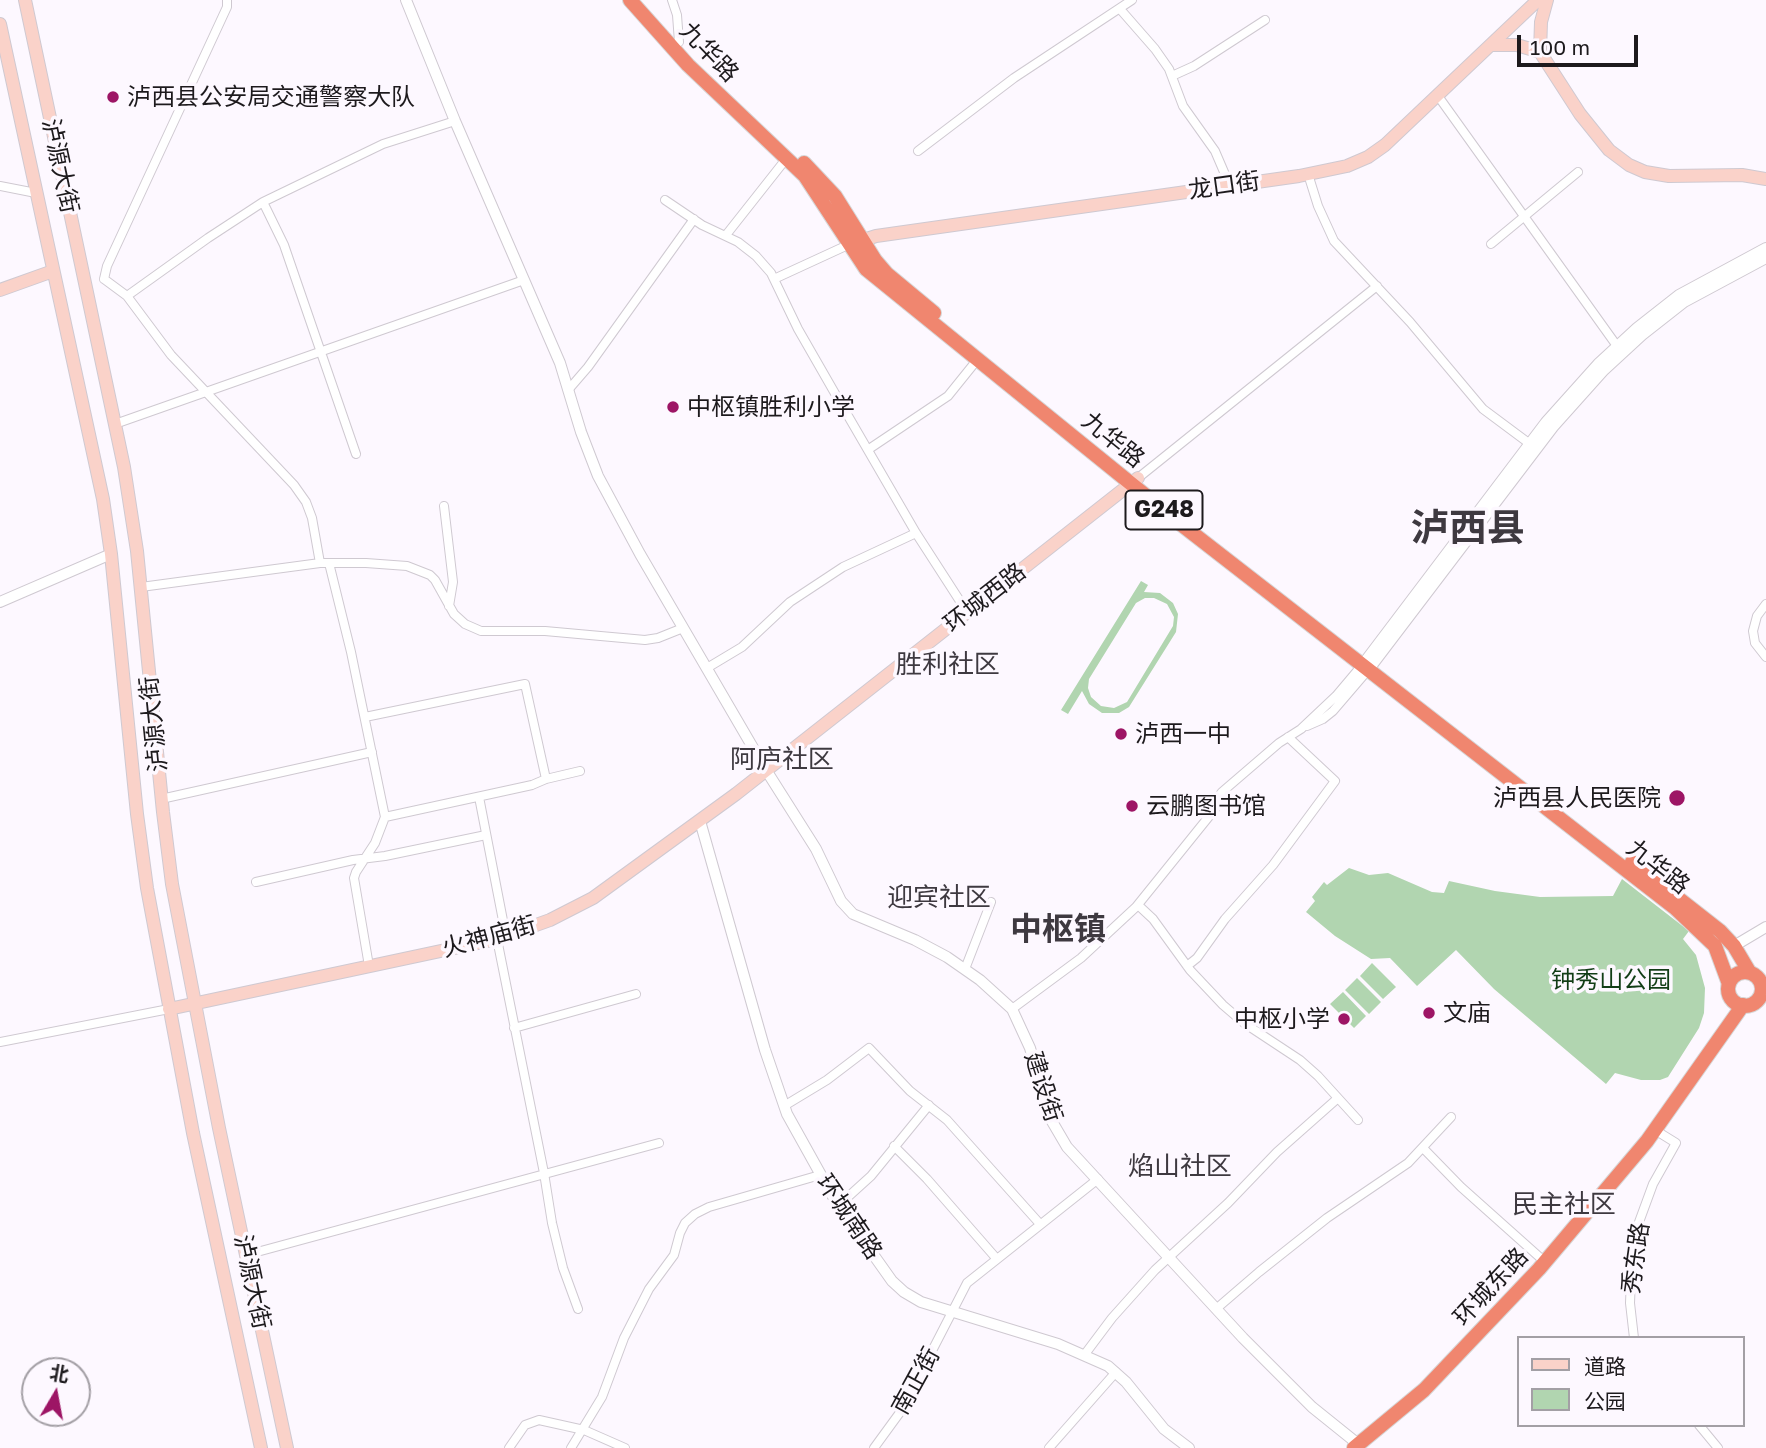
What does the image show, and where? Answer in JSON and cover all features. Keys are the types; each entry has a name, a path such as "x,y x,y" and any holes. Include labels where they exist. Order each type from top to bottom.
{"highway":[{"name":"九华路","path":"630,0 688,65 815,189 856,242 887,274 1134,481"},
{"name":"九华路","path":"643,0 679,42 811,169 835,196 866,269 977,360 1720,931 1734,946 1750,972 1759,979 1764,993 1747,1005"},
{"name":"九华路","path":"1369,663 1707,936 1718,952 1731,998 1766,1013"},
{"path":"1729,984 1735,975 1750,972"},
{"name":"环城东路","path":"1356,1446 1424,1390 1545,1262 1655,1130 1747,1005"}],"main road":[{"name":"泸源大街","path":"24,0 129,495 172,884 194,1004 287,1448"},
{"name":"龙口街","path":"856,242 876,236 1337,170 1368,157 1385,145 1538,0"},
{"path":"1547,0 1541,22 1540,52 1580,114 1609,150 1644,172 1669,176 1742,175 1766,179"},
{"name":"泸源大街","path":"0,23 98,472 111,554 141,850 169,1009 261,1448"},
{"path":"1492,45 1517,45 1540,52"},
{"path":"0,290 53,271"},
{"name":"环城西路","path":"766,770 1134,481"},
{"name":"火神庙街","path":"169,1009 501,937 550,920 593,898 766,770"}],"street":[{"path":"104,279 107,266 228,7 227,0"},
{"name":"建设街","path":"406,0 455,121 560,363 583,439 598,476 683,628 766,770 816,849 846,908 853,914 931,948 996,992 1012,1009 1030,1048 1046,1107 1055,1129 1068,1147 1243,1339 1356,1446"},
{"path":"672,0 677,15 679,42"},
{"path":"918,152 1014,78 1132,0"},
{"path":"1120,9 1155,49 1172,76 1183,106 1215,151 1230,186"},
{"path":"1172,76 1194,66 1265,20"},
{"path":"1438,96 1617,346"},
{"path":"127,296 263,202 383,144 455,121"},
{"path":"726,235 786,159"},
{"path":"1491,244 1578,172"},
{"path":"1308,174 1318,206 1334,241 1377,286 1483,409 1530,444"},
{"path":"0,186 36,193"},
{"path":"665,200 747,248 774,278 798,330 916,533 967,612"},
{"path":"263,202 284,245 356,454"},
{"path":"569,389 588,368 694,219"},
{"path":"774,278 856,242"},
{"path":"1369,663 1562,402 1617,346 1679,295 1766,248"},
{"path":"1012,1009 1081,958 1138,905 1215,808 1216,800 1222,792 1301,729 1369,663 1553,427 1604,370 1684,302 1766,258"},
{"path":"86,284 104,279"},
{"path":"104,279 127,296 171,355 300,493 312,518 365,717 385,817 379,836 356,872 354,885 369,966"},
{"path":"115,424 524,280"},
{"path":"1134,481 1377,286"},
{"path":"869,449 948,396 967,376 977,360"},
{"path":"444,506 453,583 449,606"},
{"path":"707,668 742,647 784,608 843,567 916,533"},
{"path":"0,602 111,554"},
{"path":"141,587 324,563 407,566 421,570 435,580 449,606 465,624 486,631 545,631 645,640 683,628"},
{"path":"1766,604 1757,616 1753,631 1755,643 1766,657"},
{"path":"365,717 525,684 546,779"},
{"path":"1187,966 1197,958 1230,913 1273,865 1335,781 1288,737"},
{"path":"161,799 372,752"},
{"path":"385,817 532,785 580,771"},
{"path":"479,797 514,1028 557,1248 578,1309"},
{"name":"环城南路","path":"699,821 765,1050 784,1106 820,1175 898,1287 921,1302 1085,1354 1116,1372 1164,1429 1189,1448"},
{"path":"256,883 486,835"},
{"path":"965,969 991,902"},
{"path":"1138,905 1153,919 1187,966 1233,1014 1300,1060 1359,1120"},
{"path":"1734,946 1766,927"},
{"path":"514,1028 636,994"},
{"path":"0,1042 169,1009"},
{"path":"784,1106 827,1080 869,1048 910,1091 947,1120 1040,1224"},
{"path":"1085,1354 1127,1300 1169,1256 1228,1203 1277,1152 1338,1098"},
{"path":"839,1205 872,1176 929,1105"},
{"path":"1216,1309 1301,1238 1357,1196 1408,1163 1451,1117"},
{"name":"秀东路","path":"1634,1336 1630,1303 1635,1233 1653,1184 1675,1143 1655,1130"},
{"path":"246,1255 659,1143"},
{"path":"894,1146 927,1179 996,1258"},
{"path":"1423,1149 1545,1262"},
{"path":"570,1448 584,1430 608,1385 621,1346 638,1310 656,1278 674,1255 682,1229 690,1218 709,1207 820,1175"},
{"name":"南正街","path":"874,1448 901,1411 967,1283 1098,1179"},
{"path":"1049,1448 1116,1372"},
{"path":"509,1448 525,1425 544,1420 584,1430 625,1448"},
{"path":"1701,1427 1718,1448"}],"green space":[{"path":"1141,581 1148,585 1144,592 1160,593 1173,603 1178,614 1176,632 1129,707 1119,713 1102,713 1089,704 1082,691 1068,714 1061,710","holes":["1145,598 1154,598 1167,604 1174,617 1173,626 1127,702 1114,708 1101,706 1091,697 1089,679 1136,603"]},
{"name":"钟秀山公园","path":"1349,868 1369,875 1388,873 1432,892 1444,893 1449,881 1540,897 1613,896 1622,879 1689,931 1683,939 1696,955 1705,988 1704,1013 1699,1028 1668,1077 1641,1080 1615,1073 1606,1084 1494,989 1456,950 1417,986 1390,958 1371,959 1335,936 1306,912 1315,901 1312,897 1324,882 1327,885"},
{"path":"1372,963 1396,987 1383,999 1360,976"},
{"path":"1357,978 1381,1002 1369,1014 1345,990"},
{"path":"1343,992 1366,1016 1354,1028 1330,1004"}],"place":[{"name":"泸西县公安局交通警察大队","path":"113,97"},
{"name":"中枢镇胜利小学","path":"673,407"},
{"name":"泸西一中","path":"1121,734"},
{"name":"泸西县人民医院","path":"1677,798"},
{"name":"云鹏图书馆","path":"1132,806"},
{"name":"文庙","path":"1429,1013"},
{"name":"中枢小学","path":"1344,1019"}],"district":[{"name":"泸西县","path":"1468,529"},
{"name":"胜利社区","path":"948,665"},
{"name":"阿庐社区","path":"782,760"},
{"name":"迎宾社区","path":"939,898"},
{"name":"中枢镇","path":"1058,930"},
{"name":"焰山社区","path":"1180,1167"},
{"name":"民主社区","path":"1564,1205"}]}
